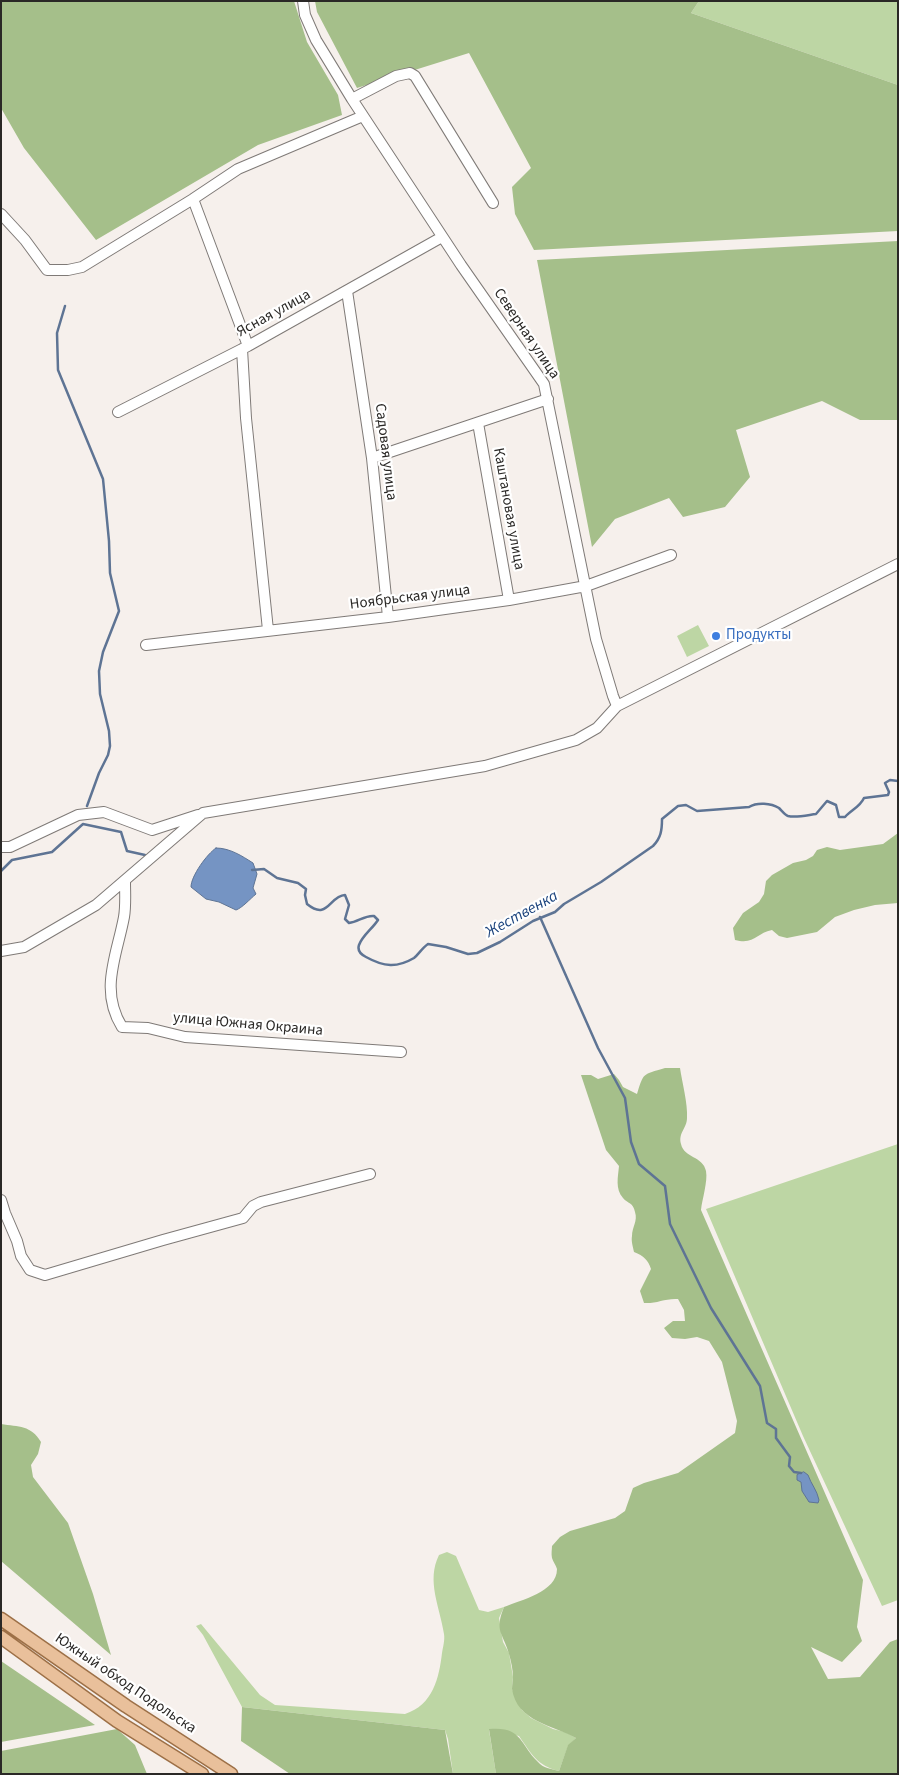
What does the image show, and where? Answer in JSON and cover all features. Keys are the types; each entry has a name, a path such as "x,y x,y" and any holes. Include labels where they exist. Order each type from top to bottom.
{"main road":[{"name":"Южный обход Подольска","path":"1,1619 126,1706 231,1774"},
{"path":"1,1637 117,1721 202,1774"}],"street":[{"path":"303,1 305,14 316,40 352,99 396,76 410,73 415,76 493,203"},
{"name":"Северная улица","path":"352,99 442,237 544,384 596,639 617,706"},
{"path":"1,214 25,240 47,270 68,270 82,267 238,169 363,116"},
{"path":"193,199 245,348 247,427 268,630"},
{"name":"Ясная улица","path":"118,412 245,348 442,237"},
{"name":"Садовая улица","path":"348,290 372,458 388,617"},
{"path":"372,458 548,399"},
{"name":"Каштановая улица","path":"478,423 509,600"},
{"name":"Ноябрьская улица","path":"146,645 388,617 509,600 586,586 671,554"},
{"path":"1,847 10,847 78,815 104,812 152,830 203,813 485,766 576,740 597,728 617,706 898,564"},
{"path":"1,951 24,947 96,905 203,813"},
{"name":"улица Южная Окраина","path":"125,881 124,914 112,966 110,988 110,1000 115,1016 122,1027 148,1028 186,1037 401,1052"},
{"path":"1,1200 21,1256 30,1270 45,1275 102,1257 243,1218 253,1206 261,1202 370,1174"}],"green space":[{"path":"1,1 294,1 307,42 338,95 342,115 258,145 96,240 24,148 1,108"},
{"path":"315,1 699,1 691,13 898,85 898,231 534,250 515,214 512,187 531,168 469,53 357,88 317,12"},
{"path":"699,1 898,1 898,85 691,13"},
{"path":"898,241 898,420 860,420 822,401 736,430 750,477 725,507 683,517 669,498 615,519 592,547 537,260"},
{"path":"698,625 709,646 687,657 677,636"},
{"path":"898,833 898,903 875,905 854,910 835,917 817,932 787,938 779,936 772,930 751,940 735,940 733,928 743,913 759,902 764,894 766,881 772,875 793,863 806,860 813,856 817,850 827,847 840,850 883,844"},
{"path":"665,1068 680,1068 687,1112 687,1122 680,1140 681,1144 686,1152 701,1162 706,1171 706,1185 701,1210 863,1580 857,1627 862,1641 842,1662 811,1647 828,1679 860,1677 890,1642 898,1639 898,1774 496,1774 489,1729 508,1730 514,1733 540,1764 559,1771 568,1745 576,1738 528,1716 515,1700 512,1689 511,1663 507,1647 500,1632 501,1615 504,1607 537,1594 551,1584 557,1569 552,1558 552,1546 560,1537 570,1531 615,1518 625,1511 633,1488 678,1473 735,1433 737,1421 722,1362 709,1341 697,1337 685,1339 672,1338 664,1328 673,1321 685,1321 684,1310 678,1299 644,1303 640,1291 651,1269 645,1259 634,1252 632,1233 636,1215 632,1205 620,1194 618,1183 619,1166 606,1150 581,1075 591,1075 598,1079 614,1074 623,1087 637,1094 645,1075"},
{"path":"898,1144 898,1600 882,1606 803,1436 706,1209"},
{"path":"1,1424 29,1430 41,1442 38,1454 31,1465 33,1477 68,1523 93,1594 111,1655 1,1561"},
{"path":"447,1552 456,1556 479,1610 488,1612 504,1607 499,1618 503,1642 509,1653 513,1677 512,1689 522,1710 531,1718 576,1738 568,1746 559,1771 551,1769 540,1762 519,1736 489,1730 496,1774 453,1774 445,1730 242,1707 203,1635 196,1626 201,1624 260,1695 275,1705 405,1714 415,1710 428,1697 433,1690 439,1672 444,1636 435,1594 434,1575 439,1555"},
{"path":"1,1661 95,1725 1,1742"},
{"path":"242,1707 445,1730 453,1774 290,1774 241,1741"},
{"path":"117,1729 135,1745 147,1774 1,1774 1,1751"}],"water":[{"path":"216,848 231,851 249,860 253,863 257,874 253,888 256,894 236,910 219,902 206,899 191,887 200,866"},
{"path":"804,1472 808,1475 817,1493 818,1503 809,1502 802,1491 801,1482 797,1480 797,1475"}],"waterway":[{"path":"65,306 57,333 58,370 103,479 110,573 119,611 103,652 99,671 100,694 109,731 110,746 87,806"},
{"name":"Жественка","path":"252,870 264,869 277,878 298,883 306,889 307,904 314,909 324,909 335,899 345,895 349,905 345,919 349,923 371,916 378,920 360,942 360,952 379,963 396,965 414,958 428,944 468,954 477,953 500,942 533,921 555,912 564,904 601,882 653,846 658,840 662,819 678,806 686,805 697,811 764,804 776,806 787,815 795,817 816,814 827,801 836,805 839,817 845,817 864,798 888,795 889,792 885,783 890,780 898,781"},
{"name":"Жественка","path":"1,871 12,860 52,852 83,824 121,832 127,851 145,855"},
{"path":"540,917 598,1048 625,1098 631,1142 639,1164 665,1186 670,1224 711,1308 760,1386 767,1423 776,1429 776,1438 790,1457 789,1466 794,1472 801,1473"}],"place":[{"name":"Продукты","path":"716,636"}]}
